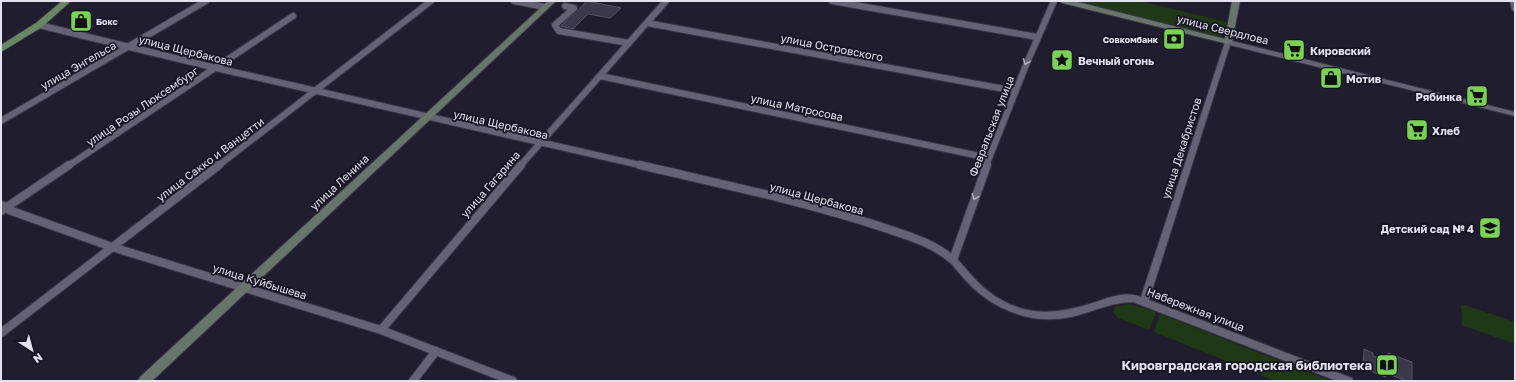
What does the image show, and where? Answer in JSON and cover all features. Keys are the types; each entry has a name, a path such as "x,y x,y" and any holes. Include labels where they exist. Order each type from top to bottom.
{"main road":[{"path":"1,49 39,25 67,1"},
{"name":"улица Свердлова","path":"1065,1 1228,42"},
{"name":"улица Декабристов","path":"1228,42 1236,1"},
{"name":"улица Ленина","path":"144,381 548,4"}],"street":[{"name":"улица Энгельса","path":"1,121 206,1"},
{"name":"улица Сакко и Ванцетти","path":"1,333 318,91 431,1"},
{"path":"514,1 548,4"},
{"name":"улица Гагарина","path":"381,330 540,143 666,1"},
{"path":"832,1 1037,37"},
{"name":"Февральская улица","path":"953,260 1014,91 1054,1"},
{"path":"1513,1 1515,10"},
{"path":"565,6 574,8 555,25 559,31 629,44"},
{"name":"улица Розы Люксембург","path":"3,208 293,16"},
{"name":"улица Островского","path":"647,23 1014,91"},
{"name":"улица Щербакова","path":"39,25 216,68 813,207 922,240 945,252 953,260"},
{"name":"улица Свердлова","path":"1228,42 1515,114"},
{"name":"улица Декабристов","path":"1144,301 1228,42"},
{"name":"улица Матросова","path":"600,76 989,158"},
{"name":"улица Куйбышева","path":"3,208 112,247 381,330 513,381"},
{"name":"Набережная улица","path":"953,260 976,286 990,297 1006,306 1030,314 1053,316 1072,314 1116,298 1134,298 1348,381"},
{"path":"413,381 436,351"}],"green space":[{"path":"1075,1 1139,1 1227,22 1221,37"},
{"path":"1129,304 1156,312 1149,330 1118,318 1113,312 1115,307"},
{"path":"1461,304 1515,322 1515,344 1462,325"},
{"path":"1160,314 1331,381 1276,381 1154,332"}],"building":[{"path":"587,1 621,8 610,18 588,14 573,29 561,26"},
{"name":"Кировградская городская библиотека","path":"1364,349 1373,353 1373,356 1388,361 1388,353 1412,362 1412,381 1407,381 1388,374 1385,377 1363,368"}],"place":[{"name":"Бокс","path":"81,21"},
{"name":"Совкомбанк","path":"1174,39"},
{"name":"Кировский","path":"1294,50"},
{"name":"Вечный огонь","path":"1062,60"},
{"name":"Мотив","path":"1331,78"},
{"name":"Рябинка","path":"1477,96"},
{"name":"Хлеб","path":"1417,130"},
{"name":"Детский сад № 4","path":"1490,228"},
{"name":"Кировградская городская библиотека","path":"1387,365"}]}
